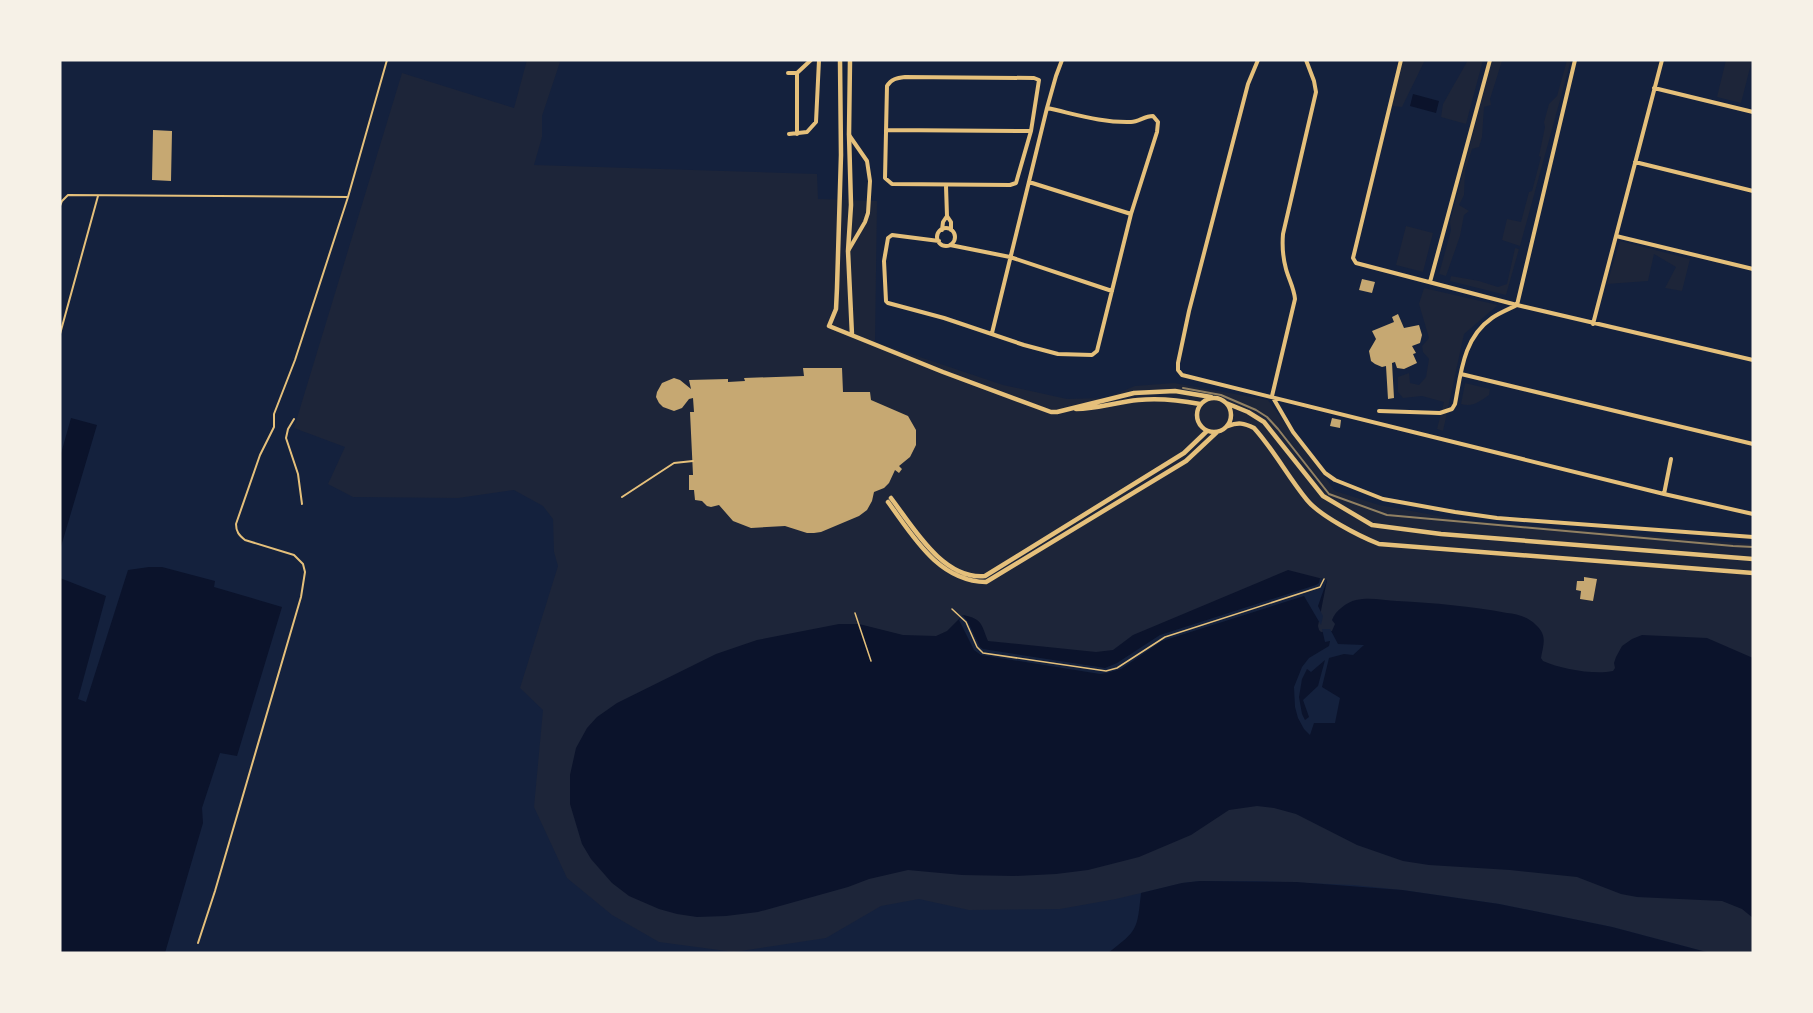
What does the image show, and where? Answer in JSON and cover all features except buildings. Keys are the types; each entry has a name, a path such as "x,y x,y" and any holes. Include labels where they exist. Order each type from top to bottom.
{"street":[{"path":"788,73 797,73 811,60"},
{"path":"789,134 807,132 816,122 819,60"},
{"path":"840,60 841,155 837,288 836,309 829,326 1051,412 1134,393 1175,391 1222,399 1229,406 1231,414 1228,426"},
{"path":"850,60 851,206 848,251 852,335"},
{"path":"992,333 1047,108 1062,60"},
{"path":"1258,60 1248,84 1192,299 1178,363 1178,370 1182,375 1753,514"},
{"path":"1306,60 1316,92 1282,234 1282,249 1295,290 1295,299 1272,396 1293,432 1325,473 1350,487 1383,498 1455,512 1497,518 1753,537"},
{"path":"1401,60 1353,258 1356,263 1593,324 1753,360"},
{"path":"1430,282 1490,60"},
{"path":"1517,305 1575,60"},
{"path":"1593,324 1662,60"},
{"path":"797,73 797,134"},
{"path":"905,77 1034,78 1040,82 1031,131 1014,184 946,186 892,184 885,178 886,130 887,86 895,79 905,77"},
{"path":"1654,88 1753,112"},
{"path":"1047,108 1104,121 1137,122 1144,117 1153,116 1158,122 1157,132 1131,214 1098,348 1092,355 1058,354 886,301 884,261 887,240 892,235 939,242 944,245 1011,258 1112,291"},
{"path":"886,130 1031,131"},
{"path":"848,251 861,231 868,213 870,181 867,161 849,134"},
{"path":"1635,162 1753,191"},
{"path":"1029,182 1131,214"},
{"path":"939,242 939,233 946,216 946,186"},
{"path":"946,216 951,222 951,230 954,233 954,240 950,245"},
{"path":"942,230 951,230"},
{"path":"1616,236 1753,269"},
{"path":"837,288 849,289"},
{"path":"1379,411 1420,413 1449,411 1455,404 1465,353 1470,342 1491,318 1517,305"},
{"path":"1461,374 1753,444"},
{"path":"1211,397 1200,404 1196,417 1199,425 1207,431 1217,432"},
{"path":"1067,409 1089,409 1137,400 1175,400 1200,404"},
{"path":"1226,403 1248,411 1264,422 1323,496 1372,525 1462,535 1753,559"},
{"path":"1207,431 1184,453 985,576 975,577 962,573 939,559 889,500 921,548 935,562 960,578 974,582 986,582 1186,461 1217,432 1236,423 1254,428 1308,502 1330,518 1378,544 1753,573"},
{"path":"1664,494 1671,459"},
{"path":"1461,549 1462,535"}],"lane":[{"path":"198,943 269,707 305,577 304,567 294,555 245,540 236,530 236,524 260,455 274,427 274,414 292,368 348,197 387,60"},
{"path":"60,206 68,195 348,197"},
{"path":"60,334 98,196"},
{"path":"294,419 286,438 298,474 302,504"},
{"path":"621,496 674,463 693,461"}],"path":[{"path":"952,609 966,622 977,647 983,652 1106,671 1113,670 1159,639 1320,587 1324,579"},
{"path":"855,613 871,661"}],"shaded area":[{"path":"527,60 560,62 542,116 542,137 534,165 817,174 818,199 877,201 875,342 1003,385 1067,399 1106,398 1135,386 1174,383 1268,400 1335,491 1379,505 1460,520 1753,544 1753,953 1710,953 1612,927 1499,904 1353,885 1257,881 1183,883 1060,909 969,910 919,899 881,906 826,938 734,952 659,942 612,915 567,878 534,807 543,710 520,688 558,566 554,552 553,519 543,506 514,490 458,498 353,497 328,484 345,447 294,428 402,73 514,108"},
{"path":"1401,60 1425,60 1402,107 1392,106"},
{"path":"1468,60 1483,60 1466,124 1441,117 1443,104"},
{"path":"1492,60 1505,60 1502,61 1490,99 1491,105 1484,107 1479,147 1472,149 1465,171 1464,195 1459,205 1469,211 1464,215 1460,236 1446,276 1439,274 1451,230 1450,222"},
{"path":"1567,60 1571,60 1520,246 1502,240 1507,219 1521,222 1541,157 1539,156 1544,122 1549,104 1557,96"},
{"path":"1726,60 1752,60 1741,103 1717,97"},
{"path":"1413,94 1439,101 1436,113 1410,106"},
{"path":"1406,226 1433,233 1423,272 1396,265"},
{"path":"1620,241 1690,259 1682,291 1665,288 1676,267 1654,254 1648,281 1607,284"},
{"path":"1515,248 1519,249 1506,295 1450,281 1451,276 1498,287 1507,284"},
{"path":"1424,288 1498,305 1464,334 1443,431 1437,429 1444,402 1422,396 1403,398 1398,392 1398,377 1409,373 1410,383 1419,385 1426,377 1429,359 1423,352 1422,346 1429,338 1419,304"},
{"path":"1465,383 1490,389 1489,395 1479,402 1461,404"},
{"path":"71,418 97,425 60,550 60,457"},
{"path":"162,567 215,581 214,587 282,607 237,756 220,753 202,808 203,823 165,953 60,953 60,578 106,596 78,699 86,702 128,570"},
{"path":"1288,570 1327,580 1318,626 1321,632 1332,631 1335,624 1332,620 1345,605 1356,600 1376,599 1466,607 1523,616 1533,622 1542,633 1544,641 1541,658 1543,661 1578,671 1613,671 1616,657 1622,646 1642,635 1707,638 1753,658 1753,918 1742,909 1722,901 1637,897 1621,894 1577,877 1403,861 1357,845 1296,814 1257,806 1229,810 1191,835 1139,857 1088,870 1014,876 962,875 908,870 869,879 758,912 726,916 697,917 677,914 629,896 612,883 591,859 582,844 570,804 570,775 576,748 587,728 597,717 617,703 716,654 757,640 839,624 859,624 903,635 936,636 947,631 963,615 974,618 980,623 988,641 1096,652 1113,650 1133,635"},
{"path":"1200,881 1296,882 1402,890 1499,904 1612,927 1710,953 1108,953 1131,934 1137,922 1141,893"}],"pier":[{"path":"1320,578 1327,580 1318,606 1323,616 1321,625 1304,596 1162,641 1121,669 1100,674 981,655 974,650 959,620 963,615 983,649 1105,668 1117,663 1160,635 1316,585"},
{"path":"1322,629 1330,629 1338,644 1364,645 1353,655 1344,654 1329,658 1322,687 1340,698 1335,723 1314,723 1310,735 1298,718 1294,687 1302,667 1309,658 1329,646 1330,641 1325,642","holes":["1325,660 1318,686 1303,700 1309,717 1305,720 1299,697 1302,679 1307,669 1311,672"]}],"railway":[{"path":"1183,388 1221,395 1256,410 1267,417 1278,429 1329,494 1387,515 1753,547"}]}
